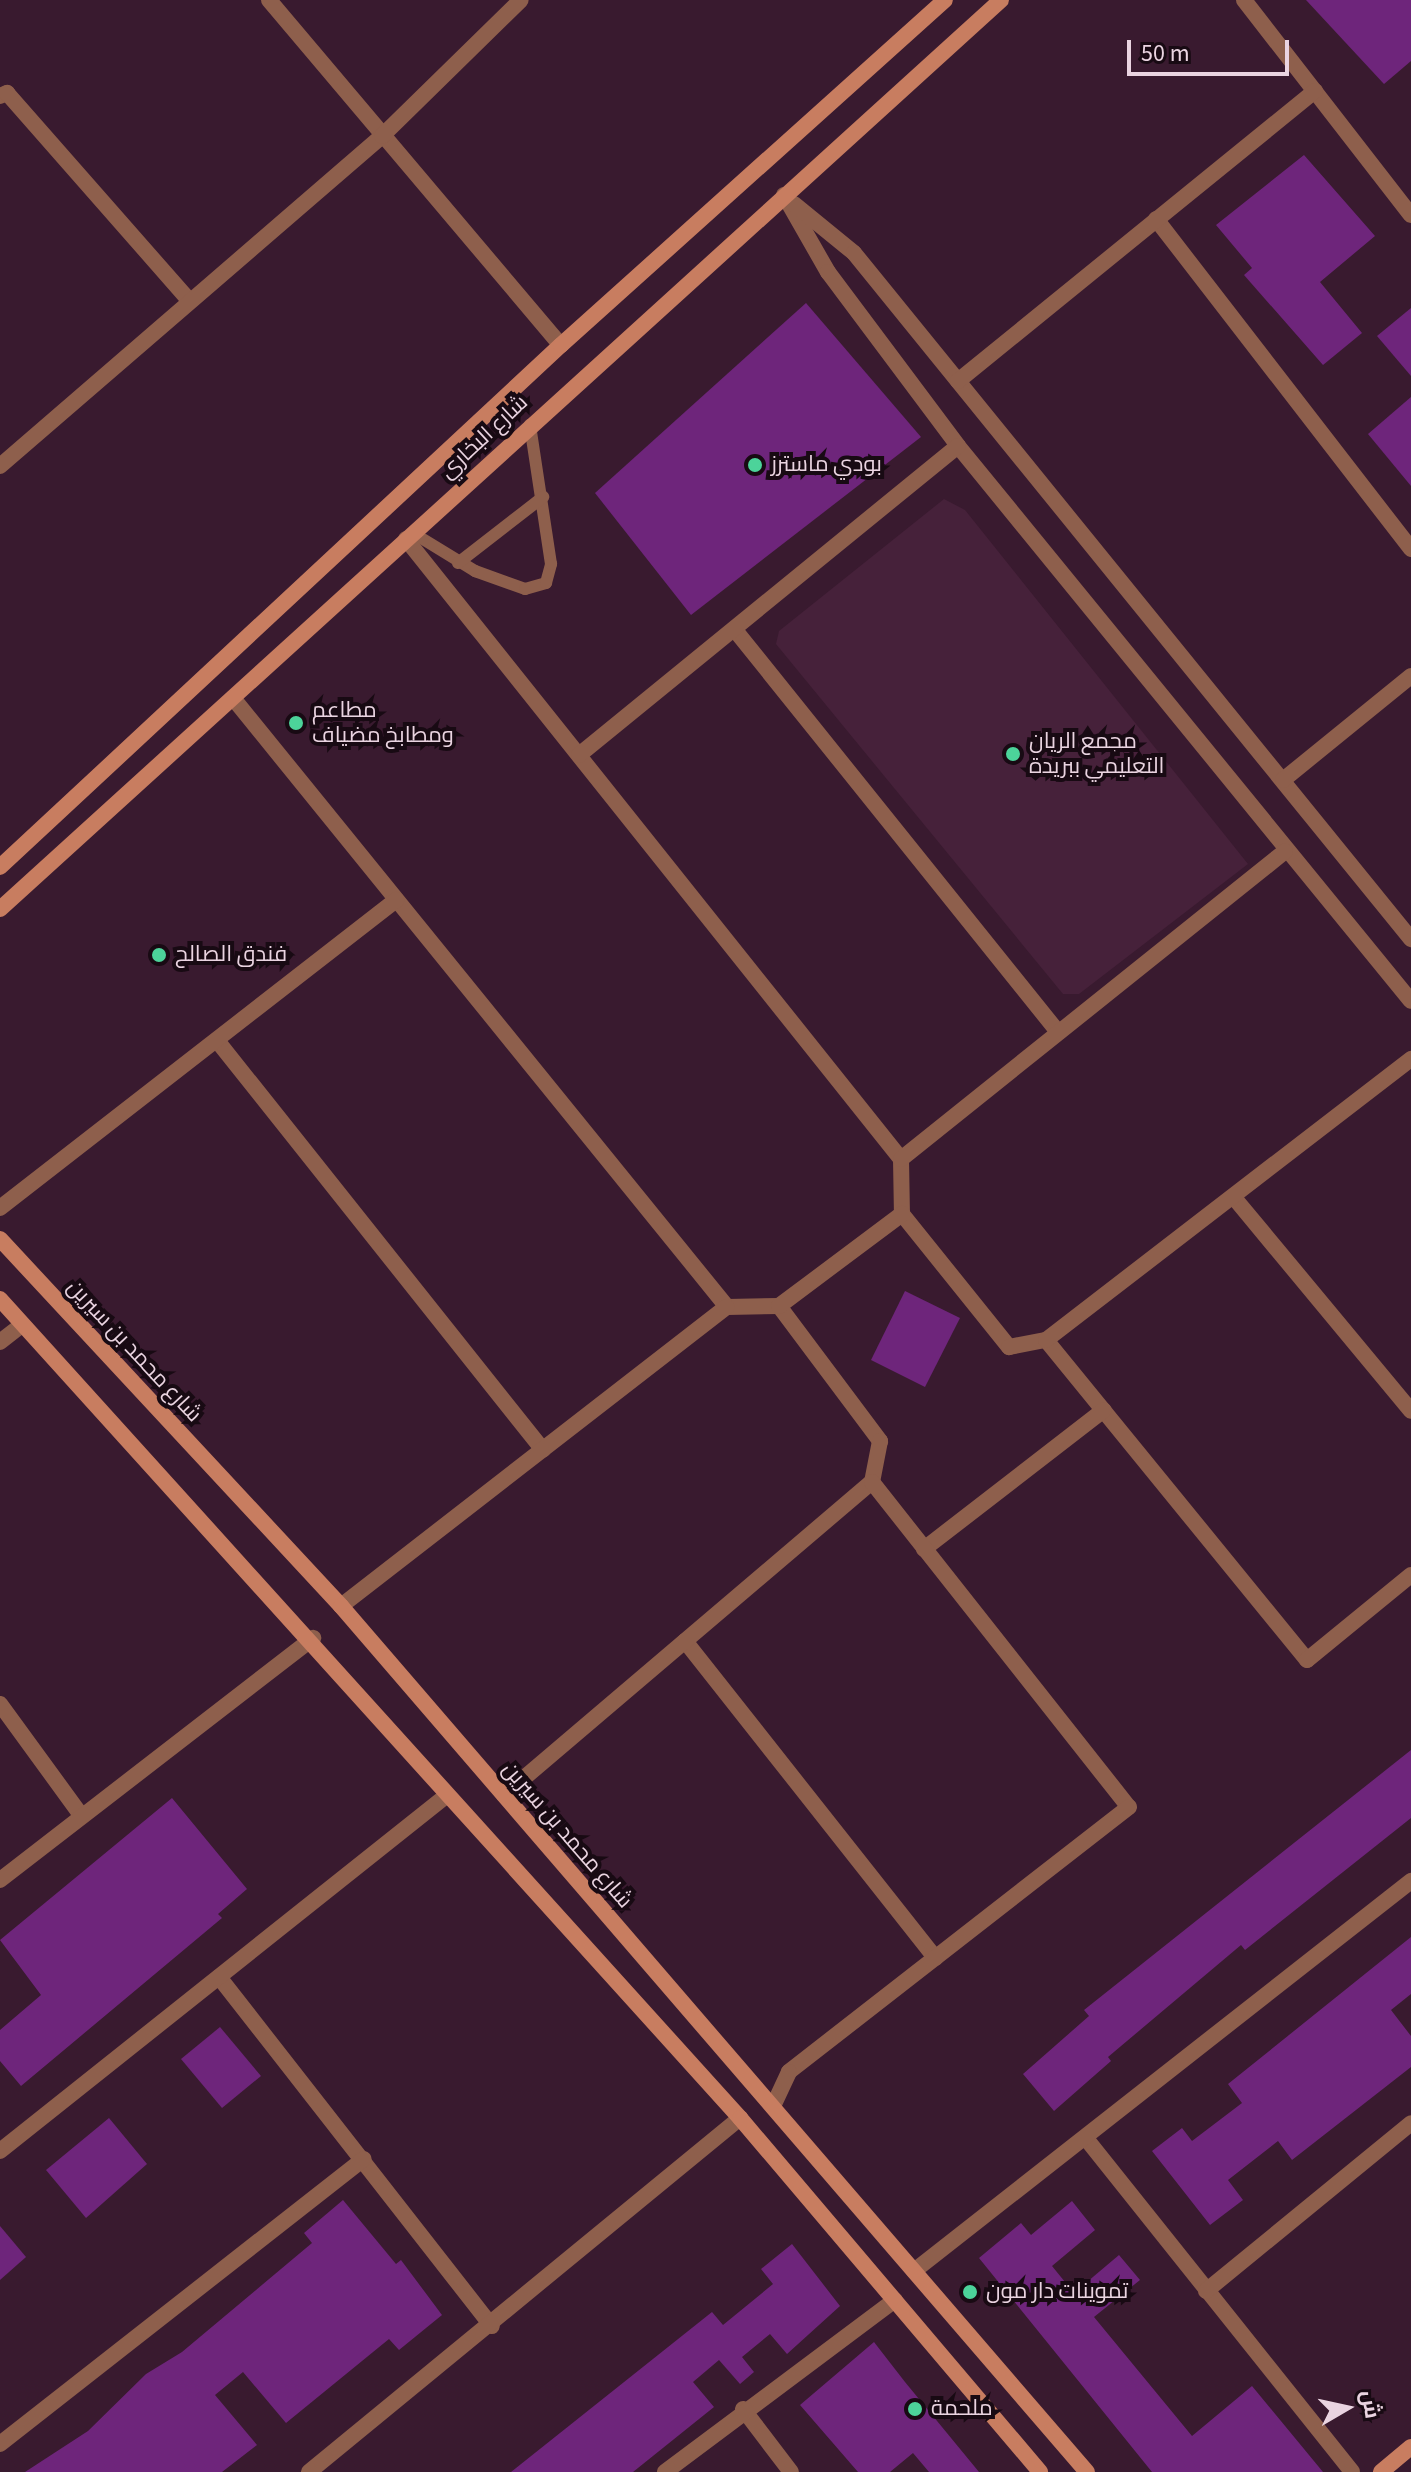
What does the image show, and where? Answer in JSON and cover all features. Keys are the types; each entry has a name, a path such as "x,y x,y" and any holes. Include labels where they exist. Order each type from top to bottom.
{"street":[{"path":"269,0 561,345"},
{"path":"0,466 382,136 521,0"},
{"name":"شارع البخاري","path":"0,867 561,345 945,0"},
{"name":"شارع البخاري","path":"0,909 1001,0"},
{"path":"1244,0 1411,215"},
{"path":"958,381 1315,91"},
{"path":"0,96 7,93 190,301"},
{"path":"784,195 854,253 1411,939"},
{"path":"784,195 828,272 958,446 1285,851 1411,1001"},
{"path":"1156,219 1411,549"},
{"path":"579,755 958,446"},
{"path":"409,536 901,1159 902,1214 1009,1347 1046,1340 1236,1200 1411,1059"},
{"path":"735,630 1058,1032"},
{"path":"1283,780 1411,676"},
{"path":"233,698 727,1307"},
{"path":"901,1159 1285,851"},
{"path":"0,1208 219,1043 396,900"},
{"path":"219,1043 543,1450"},
{"path":"1236,1200 1411,1411"},
{"path":"341,1606 727,1307 779,1306 902,1214"},
{"name":"شارع محمد بن سيرين","path":"0,1239 341,1606 1087,2472"},
{"path":"0,1299 313,1638 446,1796 740,2118 1040,2472"},
{"path":"504,1795 872,1482 880,1441 779,1306"},
{"path":"0,1342 22,1325"},
{"path":"1046,1340 1307,1660 1411,1575"},
{"path":"924,1549 1104,1410"},
{"path":"773,2107 789,2072 1129,1807 872,1482"},
{"path":"0,1880 313,1638"},
{"path":"685,1641 935,1958"},
{"path":"0,1704 81,1815"},
{"path":"0,2151 446,1796"},
{"path":"914,2271 1088,2141 1411,1881"},
{"path":"219,1977 492,2326"},
{"path":"309,2472 329,2466 740,2118"},
{"path":"1206,2291 1411,2123"},
{"path":"1088,2141 1352,2472"},
{"path":"0,2444 363,2159"},
{"path":"665,2472 743,2409 895,2300"},
{"path":"743,2409 791,2472"},
{"path":"1381,2472 1411,2447"}],"lane":[{"path":"409,536 458,563 525,589 541,587 551,564 530,425"},
{"path":"458,563 543,497"}],"shaded area":[{"name":"مجمع الريان التعليمي ببريدة","path":"944,499 965,510 1248,864 1079,994 1063,994 776,644 779,631"}],"building":[{"path":"1306,0 1411,0 1411,61 1384,84"},
{"path":"1304,155 1375,236 1320,282 1362,333 1323,365 1244,275 1252,268 1216,225"},
{"name":"بودي ماسترز","path":"806,303 921,437 691,615 595,493"},
{"path":"1411,308 1411,376 1377,336"},
{"path":"1411,397 1411,486 1368,434"},
{"path":"905,1291 960,1318 925,1387 871,1360"},
{"path":"1411,1750 1411,1818 1245,1950 1241,1945 1108,2057 1111,2061 1054,2111 1023,2074 1089,2016 1084,2010"},
{"path":"172,1798 247,1889 218,1914 222,1918 21,2086 0,2061 0,2030 41,1995 0,1940"},
{"path":"1411,1937 1411,1994 1391,2010 1411,2036 1411,2067 1292,2160 1278,2141 1228,2180 1243,2200 1210,2225 1152,2151 1182,2128 1192,2141 1242,2103 1228,2084"},
{"path":"220,2027 261,2076 222,2108 181,2059"},
{"path":"109,2118 147,2164 86,2218 46,2170"},
{"path":"343,2200 396,2264 401,2260 442,2315 399,2350 389,2339 286,2423 243,2372 215,2395 257,2445 222,2472 25,2472 88,2431 146,2374 182,2352 312,2243 304,2233"},
{"path":"1072,2201 1095,2230 1052,2266 1074,2293 1119,2255 1140,2280 1094,2317 1192,2436 1252,2386 1323,2472 1152,2472 979,2258 1021,2223 1031,2235"},
{"path":"0,2226 26,2257 0,2280"},
{"path":"792,2244 840,2306 787,2354 770,2334 742,2357 754,2372 740,2384 719,2360 693,2382 714,2407 633,2472 511,2472 712,2312 723,2325 773,2284 761,2269"},
{"path":"874,2342 979,2472 929,2472 913,2453 890,2472 858,2472 800,2405"}],"place":[{"name":"بودي ماسترز","path":"755,465"},
{"name":"مطاعم ومطابخ مضياف","path":"296,723"},
{"name":"مجمع الريان التعليمي ببريدة","path":"1013,754"},
{"name":"فندق الصالح","path":"159,955"},
{"name":"تموينات دار مون","path":"970,2292"},
{"name":"ملحمة","path":"915,2409"}]}
